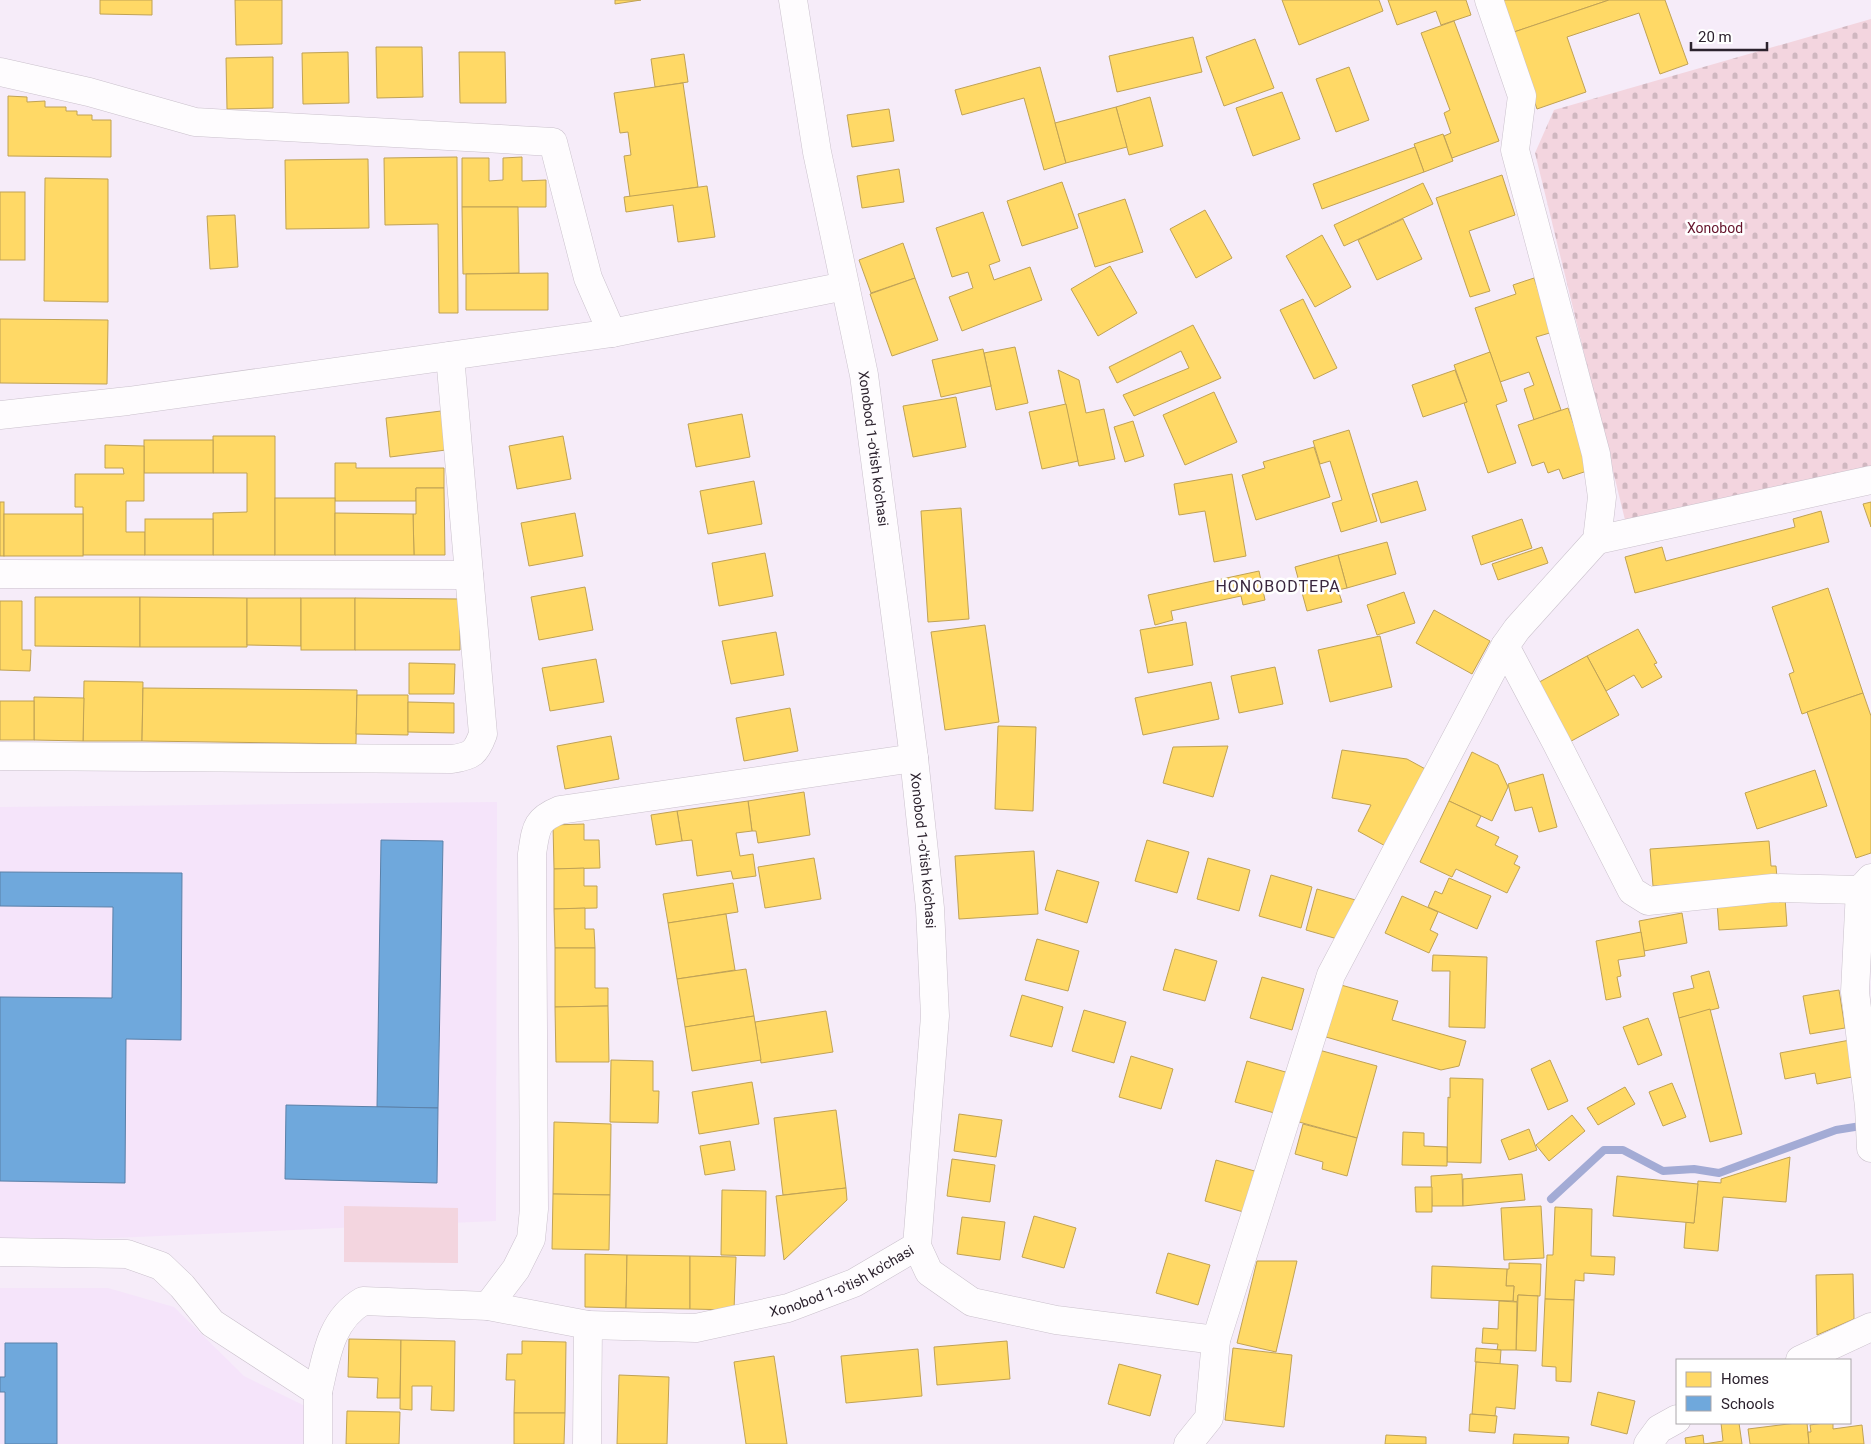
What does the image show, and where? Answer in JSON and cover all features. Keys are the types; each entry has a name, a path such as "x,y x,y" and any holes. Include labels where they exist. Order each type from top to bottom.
{"street":[{"name":"Xonobod 1-o'tish ko'chasi","path":"318,1444 318,1392 329,1342 340,1320 352,1308 363,1301 488,1306 588,1325 696,1328 788,1308 854,1283 917,1246 935,1016 930,908 914,758 864,375 817,152 793,0"},
{"path":"1188,1444 1209,1418 1216,1340 1331,975 1505,646 1517,629 1597,540 1602,497 1596,454 1516,150 1522,96 1489,0"},
{"path":"1,72 89,92 195,122 553,142 588,278 612,333"},
{"path":"0,415 128,401 612,333 845,286"},
{"path":"0,756 452,759 468,756 478,747 483,734 450,356"},
{"path":"1597,540 1871,480"},
{"path":"0,574 469,574"},
{"path":"1505,646 1632,891 1648,901 1773,888 1866,884 1854,992 1871,1148"},
{"path":"488,1306 516,1269 531,1239 533,1224 532,854 536,828 546,816 560,810 914,758"},
{"path":"917,1246 929,1272 972,1302 1056,1320 1216,1340"},
{"path":"0,1252 127,1254 161,1266 182,1286 212,1323 318,1392"},
{"path":"587,1444 588,1325"},
{"path":"1802,1359 1871,1327"},
{"path":"1648,1444 1659,1429 1676,1420"}],"shaded area":[{"path":"497,802 496,1221 0,1243 0,807"},
{"path":"0,1288 108,1288 174,1307 244,1376 305,1406 304,1444 0,1444"}],"green space":[{"name":"Xonobod","path":"1871,19 1871,472 1626,524 1535,153 1554,110"},
{"path":"344,1206 458,1208 458,1263 344,1262"}],"building: Homes":[{"path":"100,0 152,0 152,15 100,14"},
{"path":"235,0 282,0 282,44 236,45"},
{"path":"615,0 641,0 615,4"},
{"path":"1282,0 1379,0 1383,11 1299,45"},
{"path":"1388,0 1466,0 1471,15 1441,25 1436,11 1397,25"},
{"path":"1499,0 1609,0 1511,33"},
{"path":"1609,0 1665,0 1688,64 1660,74 1639,13 1567,37 1586,92 1537,109 1511,33"},
{"path":"1454,21 1499,141 1452,158 1444,136 1451,133 1444,113 1450,110 1421,33"},
{"path":"1193,37 1202,72 1117,92 1109,56"},
{"path":"1255,39 1274,88 1224,106 1206,57"},
{"path":"376,47 422,47 423,97 377,98"},
{"path":"348,52 349,103 303,104 302,53"},
{"path":"459,52 505,52 506,103 460,103"},
{"path":"684,54 688,82 655,87 651,59"},
{"path":"273,57 273,108 227,109 226,58"},
{"path":"1040,67 1066,163 1044,170 1024,98 962,115 955,90"},
{"path":"1349,67 1369,120 1336,132 1316,79"},
{"path":"683,83 698,187 630,197 624,156 631,155 628,132 620,133 614,93"},
{"path":"1282,92 1300,139 1253,156 1236,108"},
{"path":"8,96 27,97 27,102 45,101 45,107 66,107 66,111 77,111 77,115 92,115 92,120 111,120 111,157 8,156"},
{"path":"1150,97 1163,146 1129,155 1116,107"},
{"path":"1116,107 1127,147 1066,163 1055,123"},
{"path":"889,109 894,141 852,147 847,115"},
{"path":"1443,134 1453,161 1424,172 1414,144"},
{"path":"1415,147 1424,172 1322,209 1313,184"},
{"path":"457,157 458,313 439,313 438,224 385,225 384,158"},
{"path":"522,157 522,181 546,180 546,207 462,207 462,158 489,158 489,181 503,180 503,158"},
{"path":"368,159 369,228 286,229 285,160"},
{"path":"899,169 904,202 862,208 857,176"},
{"path":"1502,175 1515,215 1469,231 1490,291 1470,297 1436,198"},
{"path":"45,178 108,179 108,302 44,301"},
{"path":"1062,182 1078,228 1022,246 1007,201"},
{"path":"1423,183 1433,204 1344,246 1334,225"},
{"path":"707,186 715,237 678,242 673,205 626,212 624,197"},
{"path":"0,192 25,192 25,260 0,260"},
{"path":"1125,199 1143,252 1095,267 1078,214"},
{"path":"462,207 518,207 519,273 463,274"},
{"path":"1205,210 1232,258 1196,278 1170,229"},
{"path":"983,212 1000,261 989,265 994,280 1030,267 1042,300 962,331 949,297 973,288 968,272 952,277 936,228"},
{"path":"235,215 238,267 210,269 207,216"},
{"path":"1403,219 1422,259 1377,280 1358,240"},
{"path":"1322,235 1351,287 1315,307 1286,256"},
{"path":"903,243 915,278 871,293 859,260"},
{"path":"1110,266 1137,313 1098,336 1071,289"},
{"path":"548,273 548,310 466,310 466,274"},
{"path":"915,278 938,340 892,356 870,294"},
{"path":"1534,278 1553,332 1536,337 1561,410 1534,420 1524,389 1534,385 1529,372 1500,382 1475,308 1516,294 1513,285"},
{"path":"1303,299 1337,368 1314,379 1280,310"},
{"path":"0,319 108,320 107,384 0,383"},
{"path":"1193,325 1221,378 1134,416 1123,395 1189,368 1181,351 1117,383 1109,367"},
{"path":"1015,347 1028,403 996,410 984,353"},
{"path":"983,349 991,386 941,397 932,360"},
{"path":"1490,352 1507,401 1496,405 1516,463 1488,473 1464,403 1467,402 1454,365"},
{"path":"1058,370 1079,380 1086,413 1104,409 1115,459 1079,466"},
{"path":"1455,370 1467,402 1423,417 1412,385"},
{"path":"1214,392 1237,442 1185,465 1163,415"},
{"path":"956,397 966,447 913,457 903,406"},
{"path":"1066,404 1078,461 1042,469 1029,412"},
{"path":"1568,408 1590,470 1563,479 1559,469 1548,473 1544,462 1532,466 1518,425"},
{"path":"441,411 446,450 390,457 386,418"},
{"path":"742,414 750,457 696,467 688,424"},
{"path":"1133,421 1144,456 1125,462 1114,427"},
{"path":"1349,430 1377,521 1341,532 1332,503 1342,500 1330,461 1320,464 1313,441"},
{"path":"213,436 275,436 275,555 213,555 213,513 247,512 247,473 213,473"},
{"path":"563,436 571,479 517,489 509,446"},
{"path":"144,440 213,440 213,473 144,473"},
{"path":"105,445 144,446 144,501 126,501 126,532 145,532 145,555 83,555 83,507 75,507 75,474 124,474 123,468 105,468"},
{"path":"1314,447 1330,497 1256,520 1242,475 1265,468 1263,462"},
{"path":"335,463 356,463 356,468 444,468 444,488 416,488 416,501 335,501"},
{"path":"1232,474 1246,556 1214,562 1205,511 1179,515 1174,484"},
{"path":"754,481 762,524 708,534 700,491"},
{"path":"1417,481 1426,510 1381,523 1372,494"},
{"path":"416,488 444,488 445,555 414,555 413,514 416,514"},
{"path":"275,498 335,498 335,555 275,555"},
{"path":"0,502 4,502 4,556 0,556"},
{"path":"1871,502 1871,527 1863,504"},
{"path":"961,508 969,619 928,622 921,511"},
{"path":"1821,511 1829,542 1635,593 1625,557 1662,547 1666,561 1795,527 1793,519"},
{"path":"335,513 413,514 414,555 335,555"},
{"path":"575,513 583,556 529,566 521,523"},
{"path":"4,514 83,514 83,556 4,556"},
{"path":"145,519 213,519 213,555 145,555"},
{"path":"1522,519 1532,548 1481,565 1472,536"},
{"path":"1387,542 1396,574 1347,588 1338,555"},
{"path":"1542,547 1548,563 1498,580 1492,564"},
{"path":"765,553 773,596 719,606 712,563"},
{"path":"1338,555 1347,588 1338,590 1342,602 1307,611 1295,567"},
{"path":"1259,571 1265,600 1243,605 1241,596 1171,611 1173,620 1155,625 1148,595"},
{"path":"585,587 593,630 539,640 531,597"},
{"path":"1828,588 1863,693 1802,714 1789,674 1794,672 1772,607"},
{"path":"1404,592 1415,623 1377,635 1367,605"},
{"path":"35,597 140,597 140,647 35,646"},
{"path":"140,597 247,598 247,647 140,647"},
{"path":"247,598 301,598 301,646 247,645"},
{"path":"301,598 355,598 355,650 301,650"},
{"path":"355,598 460,599 460,650 355,650"},
{"path":"0,601 22,601 22,650 31,650 30,671 0,670"},
{"path":"1434,610 1490,641 1472,674 1416,643"},
{"path":"1186,622 1193,665 1148,673 1140,630"},
{"path":"985,625 999,722 945,730 931,632"},
{"path":"1638,629 1657,663 1654,664 1662,677 1642,688 1634,675 1606,691 1587,656"},
{"path":"776,632 784,675 731,684 722,641"},
{"path":"1380,636 1392,687 1330,702 1318,650"},
{"path":"1587,656 1619,715 1564,745 1532,686"},
{"path":"596,659 604,702 550,711 542,668"},
{"path":"409,663 455,664 454,694 409,694"},
{"path":"1275,667 1283,704 1239,713 1231,676"},
{"path":"84,681 143,682 142,741 83,741"},
{"path":"1211,682 1219,719 1143,735 1135,698"},
{"path":"143,688 357,690 356,744 142,741"},
{"path":"1863,693 1871,716 1871,853 1856,858 1807,712"},
{"path":"357,695 408,695 408,735 356,734"},
{"path":"34,697 84,698 83,741 34,740"},
{"path":"0,701 34,701 34,740 0,740"},
{"path":"408,702 454,703 454,733 408,732"},
{"path":"790,708 798,751 744,761 736,718"},
{"path":"998,726 1036,727 1033,811 995,809"},
{"path":"611,736 619,779 565,789 557,746"},
{"path":"1228,746 1213,797 1163,783 1173,747"},
{"path":"1342,750 1407,759 1429,771 1389,848 1358,831 1371,805 1332,798"},
{"path":"1472,752 1498,765 1508,787 1492,821 1449,801"},
{"path":"1815,770 1827,806 1757,829 1745,793"},
{"path":"1543,774 1557,827 1539,832 1532,807 1515,811 1508,784"},
{"path":"804,792 810,835 758,843 756,831 752,831 748,801"},
{"path":"748,801 752,831 736,833 740,856 753,854 756,876 733,879 731,871 697,876 692,840 682,841 677,811"},
{"path":"1449,801 1481,816 1476,826 1499,837 1495,845 1518,856 1514,864 1520,867 1507,893 1456,869 1452,877 1420,862"},
{"path":"677,811 682,841 656,845 651,815"},
{"path":"584,824 584,840 599,840 600,868 554,869 553,825"},
{"path":"1147,840 1189,852 1177,893 1135,881"},
{"path":"1769,841 1771,866 1776,866 1777,878 1653,886 1650,849"},
{"path":"1034,851 1038,914 959,919 955,856"},
{"path":"814,858 821,899 765,908 758,867"},
{"path":"1208,858 1250,870 1239,911 1197,899"},
{"path":"584,868 584,886 597,886 597,908 554,909 554,869"},
{"path":"1057,870 1099,882 1087,923 1045,910"},
{"path":"1271,875 1312,887 1301,928 1259,916"},
{"path":"1449,878 1491,896 1477,929 1428,907 1435,891 1442,894"},
{"path":"733,883 738,912 668,923 663,894"},
{"path":"1317,889 1359,901 1348,942 1306,930"},
{"path":"1402,896 1438,912 1430,930 1438,934 1429,953 1385,933"},
{"path":"1785,898 1787,926 1719,930 1717,902"},
{"path":"585,908 585,929 594,929 595,948 555,948 554,909"},
{"path":"1682,913 1687,943 1644,951 1639,921"},
{"path":"726,914 735,970 677,979 668,923"},
{"path":"1641,932 1645,956 1618,960 1621,976 1617,977 1621,997 1606,1000 1596,941"},
{"path":"1037,939 1079,951 1068,991 1025,980"},
{"path":"555,948 595,948 595,988 608,988 608,1006 555,1007"},
{"path":"1175,949 1217,961 1205,1001 1163,990"},
{"path":"1433,955 1487,957 1485,1028 1449,1027 1450,971 1432,971"},
{"path":"746,969 754,1016 685,1027 677,979"},
{"path":"1709,971 1719,1008 1679,1018 1673,993 1694,988 1691,976"},
{"path":"1262,977 1304,989 1292,1030 1250,1018"},
{"path":"1341,985 1398,1001 1392,1020 1466,1041 1459,1066 1441,1070 1326,1037"},
{"path":"1839,990 1845,1028 1810,1034 1803,996"},
{"path":"1022,995 1063,1007 1052,1047 1010,1036"},
{"path":"608,1006 609,1062 556,1062 555,1007"},
{"path":"1710,1009 1742,1134 1710,1142 1679,1018"},
{"path":"1084,1010 1126,1022 1114,1063 1072,1051"},
{"path":"826,1011 833,1052 761,1063 755,1022"},
{"path":"754,1016 761,1060 692,1071 685,1027"},
{"path":"1648,1018 1662,1055 1638,1065 1623,1027"},
{"path":"1850,1040 1857,1076 1817,1084 1815,1073 1785,1079 1780,1053"},
{"path":"1319,1050 1377,1066 1357,1138 1299,1122"},
{"path":"1131,1056 1173,1069 1161,1109 1119,1097"},
{"path":"611,1060 653,1061 653,1091 659,1091 658,1123 610,1122"},
{"path":"1550,1060 1568,1101 1548,1110 1531,1069"},
{"path":"1247,1061 1289,1073 1278,1114 1235,1102"},
{"path":"1450,1078 1483,1079 1481,1163 1447,1162"},
{"path":"752,1082 759,1124 699,1134 692,1092"},
{"path":"1672,1083 1686,1117 1663,1126 1649,1092"},
{"path":"1625,1087 1635,1104 1598,1125 1587,1108"},
{"path":"836,1110 846,1188 783,1195 774,1118"},
{"path":"959,1114 1002,1120 996,1157 954,1151"},
{"path":"1572,1115 1585,1131 1549,1161 1536,1145"},
{"path":"554,1122 611,1124 610,1195 553,1194"},
{"path":"1303,1124 1357,1138 1347,1176 1322,1169 1323,1162 1295,1154"},
{"path":"1529,1129 1537,1150 1509,1160 1501,1140"},
{"path":"1403,1132 1424,1133 1424,1146 1447,1147 1447,1166 1402,1165"},
{"path":"730,1141 735,1170 705,1175 700,1146"},
{"path":"1790,1157 1786,1202 1723,1197 1718,1251 1684,1248 1686,1222 1694,1223 1698,1181 1721,1183 1721,1179"},
{"path":"952,1159 995,1165 990,1202 947,1196"},
{"path":"1216,1160 1258,1172 1247,1213 1205,1201"},
{"path":"1462,1174 1463,1206 1432,1206 1431,1176"},
{"path":"1522,1174 1525,1200 1463,1206 1463,1179"},
{"path":"1617,1176 1698,1184 1694,1223 1613,1216"},
{"path":"1415,1187 1432,1187 1432,1212 1416,1212"},
{"path":"846,1188 847,1200 784,1260 776,1196"},
{"path":"722,1190 766,1191 765,1256 721,1255"},
{"path":"553,1194 610,1195 609,1250 552,1249"},
{"path":"1541,1206 1544,1258 1504,1260 1501,1208"},
{"path":"1555,1207 1592,1209 1591,1256 1615,1257 1614,1275 1584,1273 1584,1281 1575,1280 1574,1300 1545,1299 1547,1255 1553,1255"},
{"path":"1034,1216 1076,1228 1064,1268 1022,1257"},
{"path":"962,1217 1005,1222 1000,1260 957,1254"},
{"path":"1168,1253 1210,1265 1198,1305 1156,1293"},
{"path":"585,1254 627,1255 626,1308 585,1307"},
{"path":"627,1255 690,1256 690,1309 626,1308"},
{"path":"690,1256 736,1257 734,1310 690,1309"},
{"path":"1257,1261 1297,1261 1276,1352 1237,1343"},
{"path":"1509,1263 1541,1264 1540,1296 1518,1295 1517,1302 1513,1301 1514,1286 1506,1286"},
{"path":"1432,1266 1507,1269 1506,1286 1514,1286 1513,1301 1431,1298"},
{"path":"1853,1274 1854,1319 1817,1335 1816,1275"},
{"path":"1518,1295 1538,1296 1536,1351 1516,1350"},
{"path":"1545,1299 1574,1300 1571,1382 1556,1381 1556,1367 1542,1366"},
{"path":"1499,1301 1517,1302 1516,1350 1497,1350 1498,1344 1482,1343 1483,1328 1498,1329"},
{"path":"349,1339 401,1340 400,1398 377,1398 378,1378 348,1377"},
{"path":"401,1340 455,1341 454,1411 431,1410 432,1386 412,1386 412,1410 400,1409"},
{"path":"522,1341 566,1342 565,1413 514,1413 515,1380 506,1380 507,1354 522,1354"},
{"path":"1007,1341 1010,1379 937,1385 934,1347"},
{"path":"1233,1348 1292,1355 1284,1427 1225,1420"},
{"path":"1476,1348 1501,1350 1500,1364 1475,1362"},
{"path":"918,1349 922,1396 846,1403 841,1356"},
{"path":"774,1356 787,1444 746,1444 734,1362"},
{"path":"1476,1362 1518,1365 1515,1409 1496,1407 1495,1416 1472,1414"},
{"path":"1119,1364 1161,1375 1150,1416 1108,1404"},
{"path":"619,1375 669,1377 667,1444 617,1444"},
{"path":"1598,1392 1635,1401 1627,1434 1591,1425"},
{"path":"347,1411 400,1412 399,1444 346,1444"},
{"path":"514,1413 565,1413 564,1444 514,1444"},
{"path":"1470,1414 1497,1416 1495,1433 1469,1431"},
{"path":"1721,1424 1739,1424 1742,1444 1704,1444 1723,1441"},
{"path":"1788,1424 1807,1424 1809,1444 1750,1444 1748,1429"},
{"path":"1833,1424 1833,1429 1862,1425 1864,1444 1809,1444 1808,1432 1811,1432 1810,1425"},
{"path":"1514,1434 1569,1437 1568,1444 1513,1444"},
{"path":"1386,1435 1426,1437 1426,1444 1385,1444"},
{"path":"1703,1435 1704,1444 1686,1444 1685,1438"}],"building: Schools":[{"path":"381,840 443,841 438,1108 377,1107"},
{"path":"0,872 182,873 181,1040 126,1039 125,1183 0,1181 0,997 112,998 113,907 0,906"},
{"path":"286,1105 438,1108 437,1183 285,1179"},
{"path":"5,1343 57,1343 57,1444 5,1444 5,1392 0,1392 0,1377 5,1377"}],"waterway":[{"path":"1551,1199 1604,1150 1623,1150 1663,1171 1694,1169 1719,1173 1836,1130 1867,1125"}],"district":[{"name":"HONOBODTEPA","path":"1278,586"}]}
